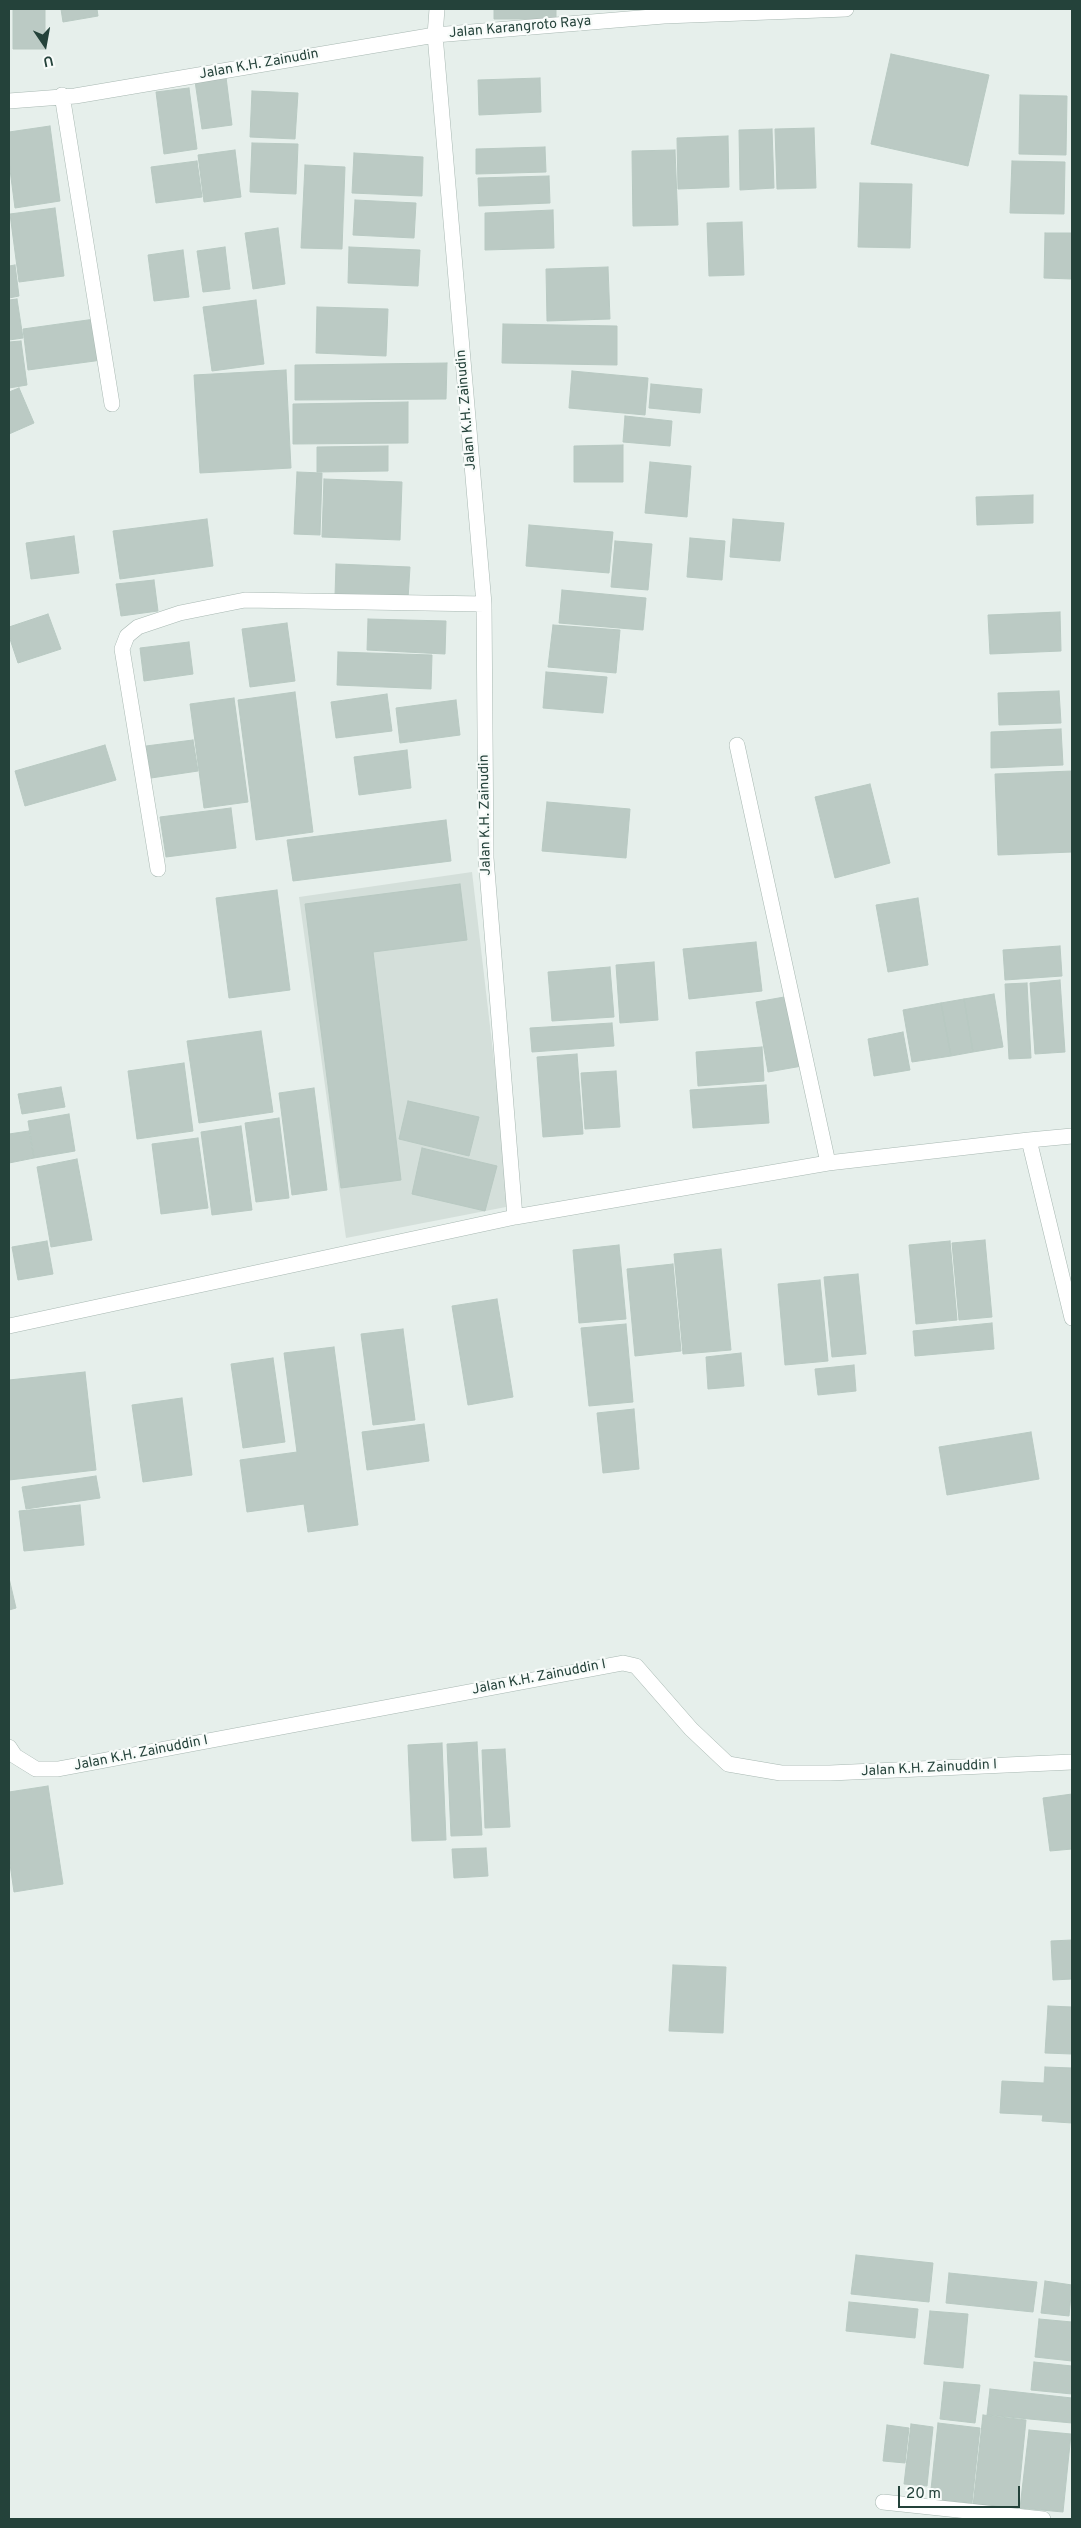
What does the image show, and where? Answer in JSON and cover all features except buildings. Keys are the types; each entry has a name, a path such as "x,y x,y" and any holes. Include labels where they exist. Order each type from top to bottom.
{"street":[{"path":"435,35 437,9"},
{"name":"Jalan Karangroto Raya","path":"435,35 664,12 846,9"},
{"name":"Jalan K.H. Zainudin","path":"9,101 62,95 75,96 435,35 484,604 486,858 515,1217"},
{"path":"62,95 112,404"},
{"path":"158,869 122,649 127,636 138,626 180,613 245,600 484,604"},
{"path":"737,745 828,1163"},
{"path":"9,1326 515,1217 828,1163 1072,1136"},
{"path":"1029,1140 1072,1318"},
{"name":"Jalan K.H. Zainuddin I","path":"9,1747 15,1756 36,1769 58,1769 623,1663 636,1666 690,1729 728,1764 781,1773 830,1773 1072,1762"},
{"path":"883,2502 1043,2519"}],"shaded area":[{"path":"472,872 511,1206 346,1238 299,897"}]}
